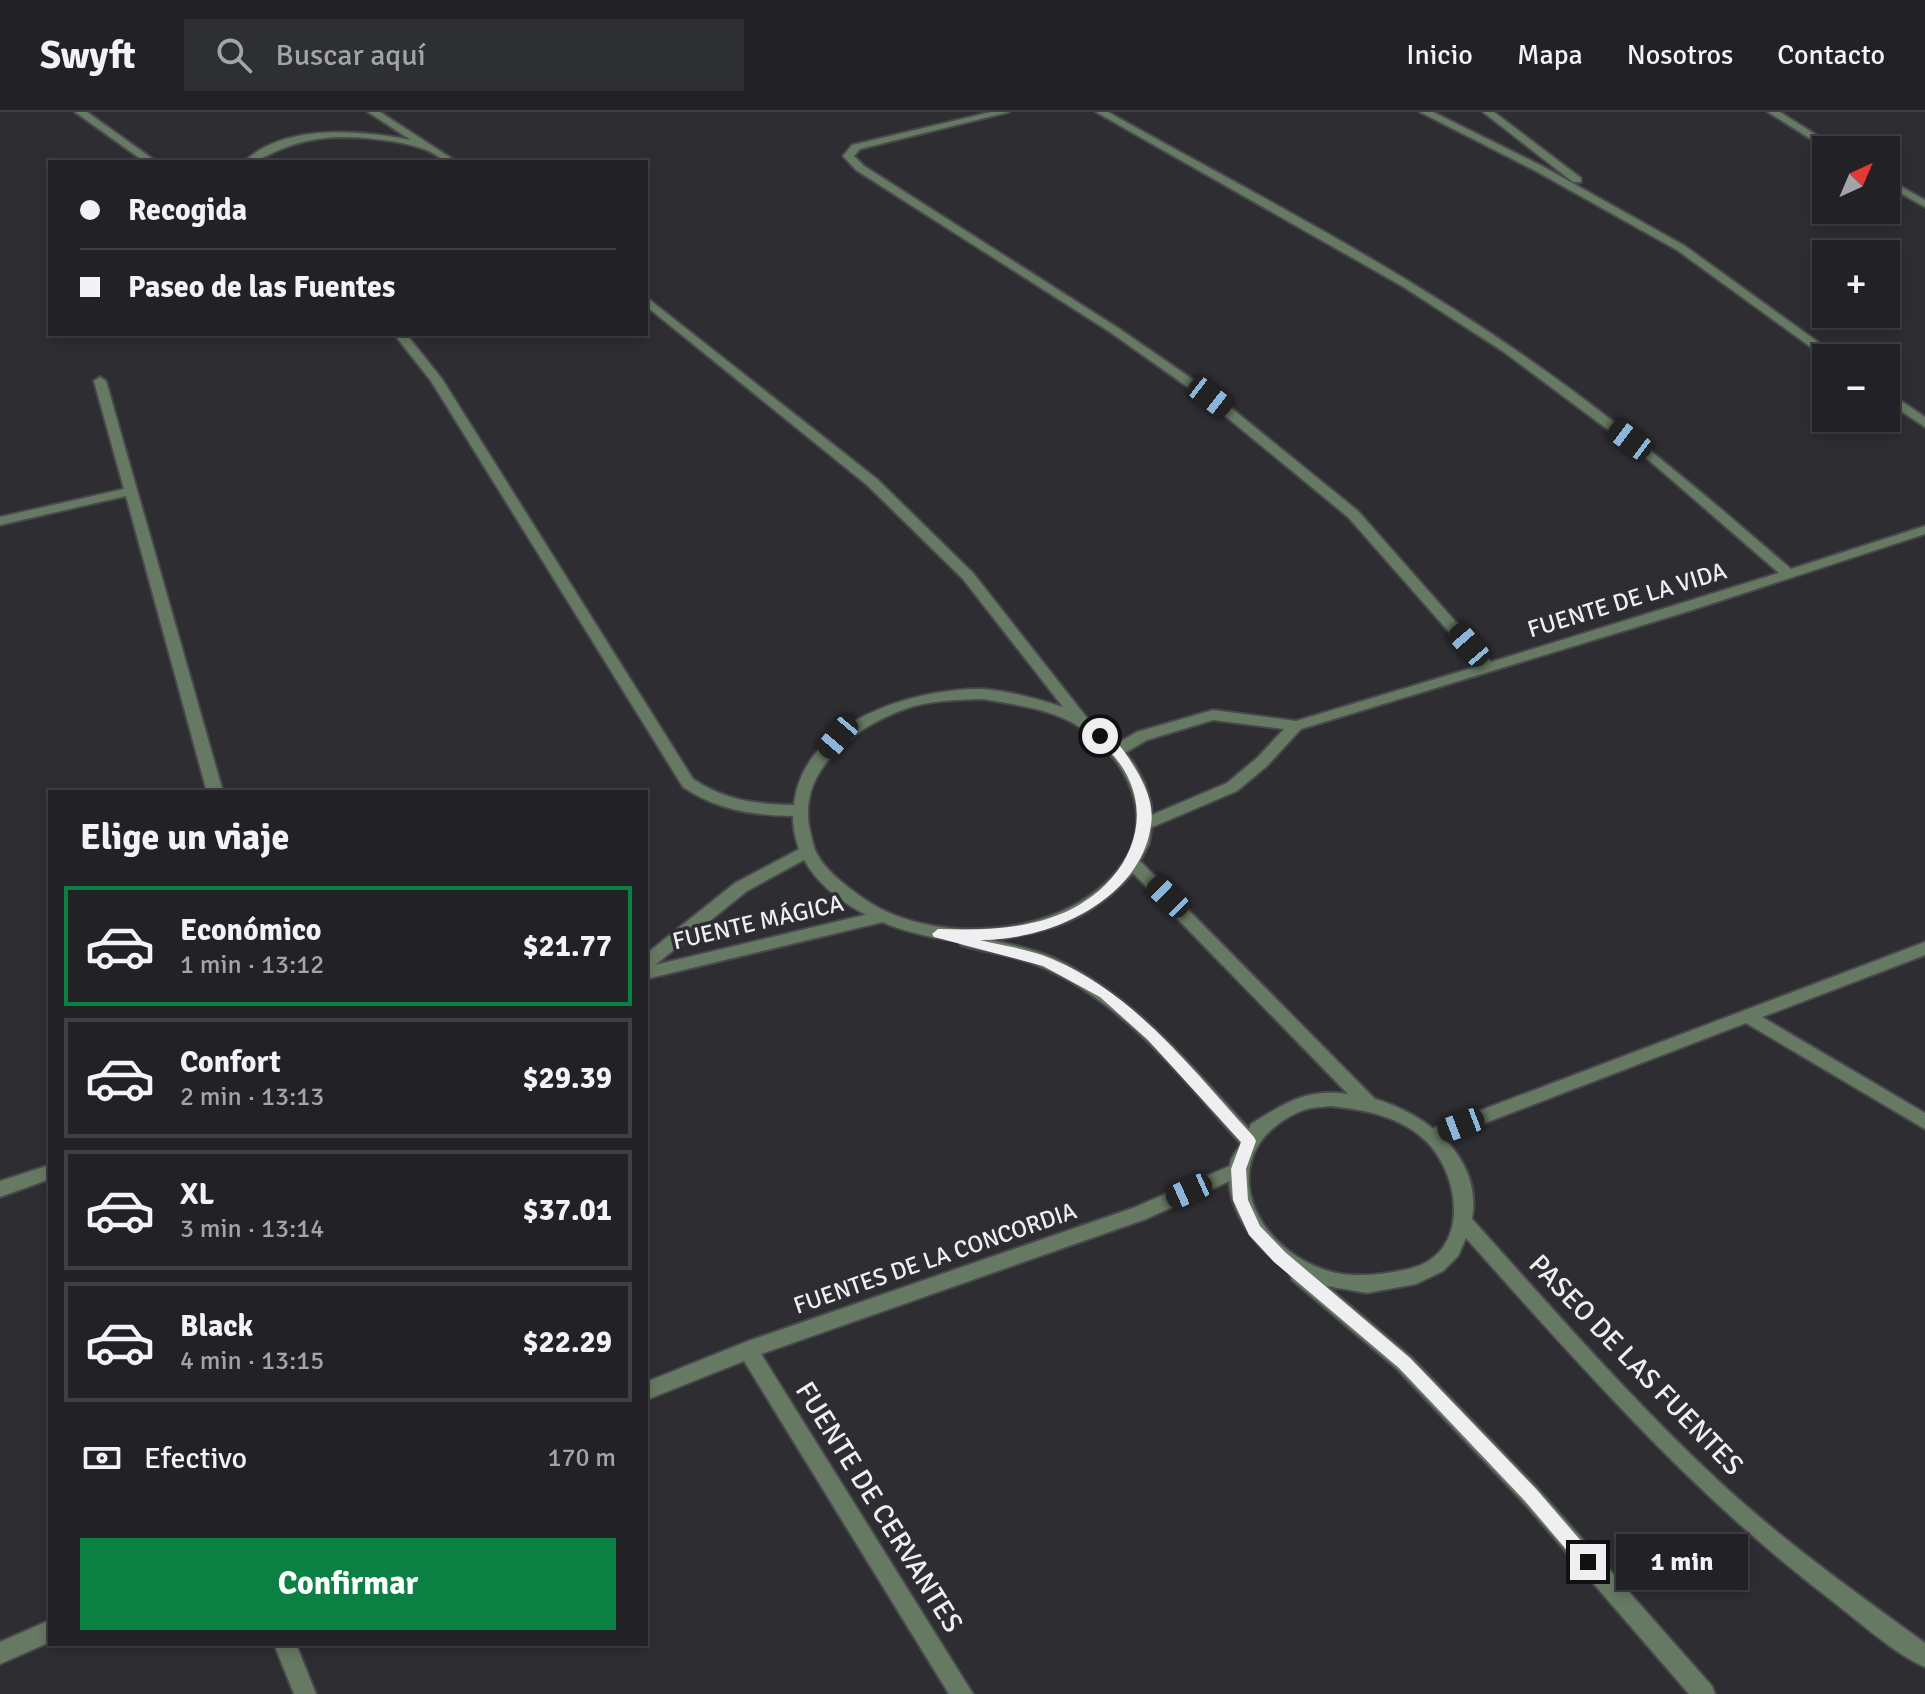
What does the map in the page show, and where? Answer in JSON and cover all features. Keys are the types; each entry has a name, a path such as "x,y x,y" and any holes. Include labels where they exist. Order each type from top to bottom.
{"street":[{"path":"80,112 149,160"},
{"path":"373,112 449,160"},
{"path":"1004,112 856,147 848,156 860,168 1114,330 1210,397 1353,514 1488,667"},
{"path":"1101,112 1406,284 1508,350 1654,458 1789,574"},
{"path":"1425,112 1619,212 1681,248 1815,344"},
{"path":"1488,112 1619,212"},
{"path":"1773,112 1812,136"},
{"path":"251,160 256,155 299,140 343,133 370,134 431,148"},
{"path":"1900,189 1925,204"},
{"path":"648,302 882,493 968,576 1082,721 1118,750 1140,785 1145,824 1132,863 1100,897 1054,922 997,935 938,934"},
{"path":"402,336 436,379 688,783 710,799 738,808 799,811"},
{"path":"100,381 214,790"},
{"path":"1900,405 1925,423"},
{"path":"0,521 130,491"},
{"name":"FUENTE DE LA VIDA","path":"1118,750 1142,736 1213,715 1296,726 1925,530"},
{"path":"1082,721 1035,702 983,694 930,697 879,712 838,737 810,772 799,811 807,851 835,889 881,917 1047,962 1105,993 1153,1037 1249,1141"},
{"name":"FUENTE DE LA VIDA","path":"1145,824 1232,787 1262,762 1296,726"},
{"name":"FUENTE MÁGICA","path":"648,961 741,887 807,851"},
{"path":"1132,863 1205,932 1247,982 1368,1103"},
{"name":"FUENTE MÁGICA","path":"648,973 881,917"},
{"path":"1432,1136 1925,948"},
{"path":"1747,1016 1925,1122"},
{"path":"1280,1257 1314,1276 1353,1286 1392,1284 1425,1272 1434,1265 1450,1251 1464,1223 1464,1192 1454,1162 1432,1136 1402,1115 1368,1103 1331,1099 1298,1104 1269,1119 1249,1141 1239,1169 1241,1200 1254,1230 1280,1257 1404,1363 1531,1496 1704,1694"},
{"name":"FUENTES DE LA CONCORDIA","path":"648,1390 748,1350 1139,1214 1239,1169"},
{"path":"0,1189 48,1173"},
{"name":"PASEO DE LAS FUENTES","path":"1464,1223 1627,1405 1717,1493 1839,1593 1925,1656"},
{"name":"FUENTE DE CERVANTES","path":"748,1350 962,1694"},
{"path":"0,1653 48,1632"},
{"path":"286,1646 305,1694"}],"route":[{"path":"1100,736 1118,750 1140,785 1145,824 1132,863 1100,897 1054,922 997,935 938,934 1047,962 1105,993 1153,1037 1249,1141 1239,1169 1241,1200 1254,1230 1280,1257 1404,1363 1531,1496 1588,1562"}]}
